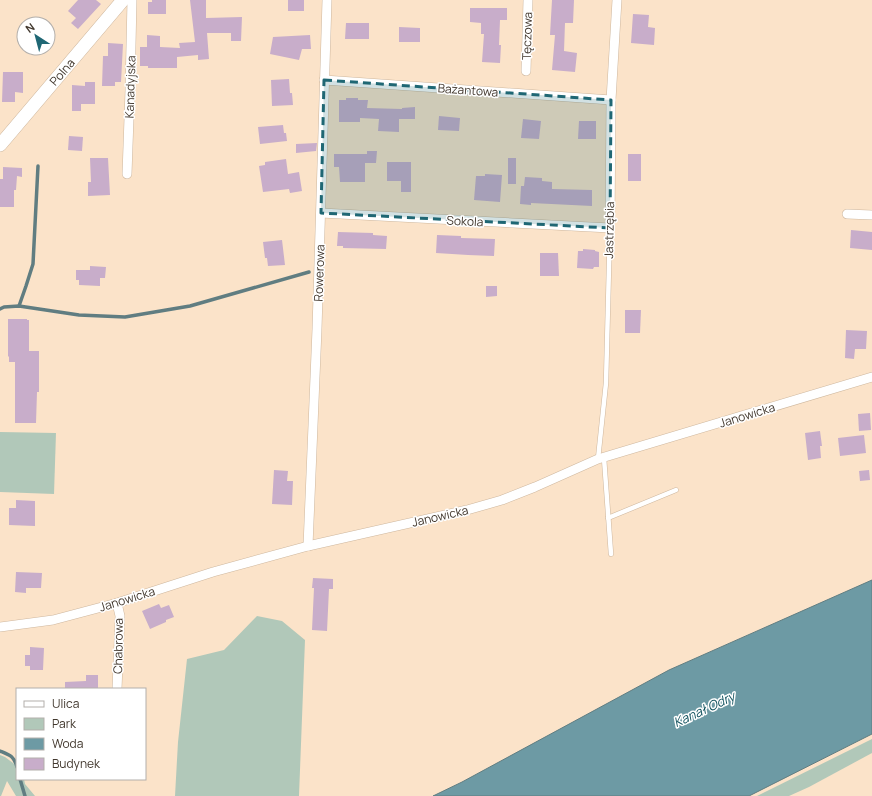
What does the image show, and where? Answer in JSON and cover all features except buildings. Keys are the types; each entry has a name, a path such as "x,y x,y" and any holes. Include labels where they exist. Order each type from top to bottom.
{"street":[{"name":"Polna","path":"0,145 124,0"},
{"name":"Kanadyjska","path":"126,174 132,0"},
{"name":"Rowerowa","path":"308,546 317,329 327,0"},
{"name":"Tęczowa","path":"526,71 528,0"},
{"name":"Jastrzębia","path":"610,228 611,100 617,0"},
{"name":"Bażantowa","path":"324,80 611,100"},
{"name":"Sokola","path":"321,213 610,228"},
{"path":"847,214 872,215"},
{"name":"Janowicka","path":"0,627 53,620 117,603 213,572 308,546 474,508 502,500 529,490 601,458 872,377"},
{"name":"Chabrowa","path":"117,603 120,616 117,688"}],"lane":[{"name":"Jastrzębia","path":"610,228 606,384 601,458 611,554"},
{"path":"608,518 676,490"}],"highlighted area":[{"path":"324,80 611,100 610,228 321,213"}],"green space":[{"path":"0,432 56,433 54,494 0,492"},
{"path":"257,616 282,621 305,640 299,796 175,796 178,742 187,659 224,650"},
{"path":"872,739 872,753 809,787 789,796 757,796"},
{"path":"0,755 16,765 16,780 24,780 25,784 35,796 16,796 7,781 0,796"}],"water":[{"name":"Kanał Odry","path":"872,580 872,734 749,796 433,796 462,782 669,670"}],"waterway":[{"path":"19,306 33,264 38,166"},
{"path":"0,309 4,307 19,306 79,315 125,317 190,306 309,272"},
{"path":"0,751 11,756 16,765"},
{"path":"20,780 25,796"}]}
